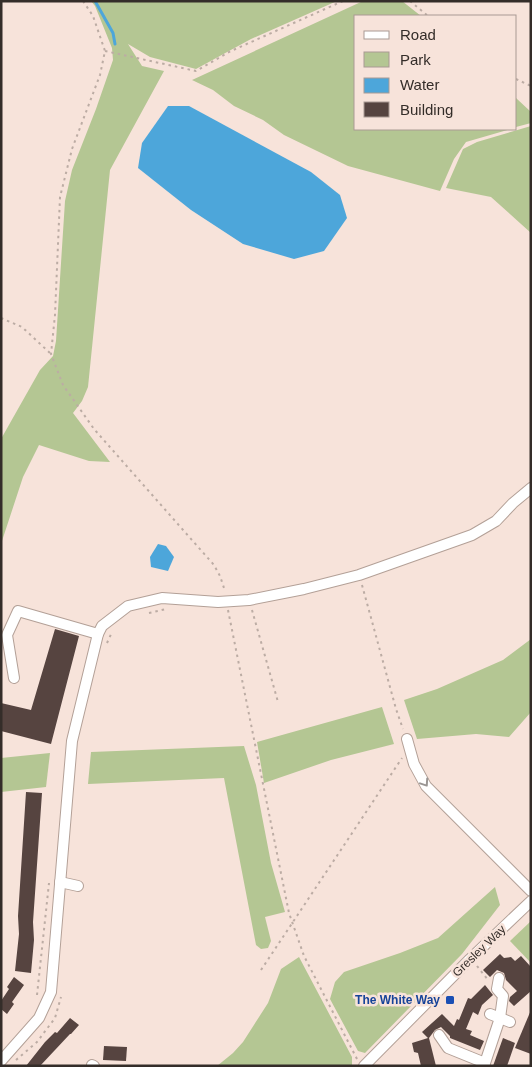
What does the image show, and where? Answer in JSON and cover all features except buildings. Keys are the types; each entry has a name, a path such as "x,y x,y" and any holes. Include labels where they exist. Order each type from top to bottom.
{"street":[{"path":"1,1061 39,1018 51,992 72,741 98,634 102,626 128,606 162,598 218,602 249,600 359,575 472,535 496,521 531,488"},
{"path":"14,678 7,635 18,611 98,634"},
{"path":"407,739 414,764 426,786 531,891"},
{"path":"60,882 78,886"},
{"name":"Gresley Way","path":"362,1066 531,901"},
{"path":"439,1035 449,1051 485,1064 495,1016 503,996 497,990 500,978"},
{"path":"495,1016 510,1022"}],"path":[{"path":"51,354 55,315 60,197 72,149 100,75 105,51 93,16 84,1"},
{"path":"105,51 196,71 231,51 343,1"},
{"path":"410,1 427,15"},
{"path":"517,79 531,86"},
{"path":"1,318 22,327 51,354 63,385 94,429 214,565 224,587 227,600 270,827 292,923 304,956 362,1066"},
{"path":"261,970 402,759 407,739 396,709 359,575"},
{"path":"249,600 278,702"},
{"path":"149,613 174,609"},
{"path":"107,644 112,631"},
{"path":"36,1000 39,986"}],"green space":[{"path":"91,1 337,1 251,39 196,69 150,57 128,44 142,66 164,71 110,170 88,387 82,401 73,413 110,462 89,461 39,445 23,477 1,544 1,439 40,370 53,356 56,341 65,201 72,170 113,60 112,48 95,6"},
{"path":"363,1 402,1 420,15 354,15 354,130 508,130 466,142 454,159 440,191 348,166 284,135 263,120 234,106 213,90 192,80"},
{"path":"517,99 531,112 531,123 517,127"},
{"path":"531,126 531,233 491,197 446,188 463,149 477,142"},
{"path":"531,639 531,712 509,737 476,734 417,739 404,700 437,689 503,660"},
{"path":"382,707 394,744 331,760 264,783 257,742"},
{"path":"244,746 256,785 271,863 285,912 265,917 271,941 268,948 261,949 256,945 224,778 88,784 91,752"},
{"path":"50,753 46,787 1,792 1,758"},
{"path":"495,887 500,905 462,954 365,1053 358,1051 330,999 335,982 344,972 438,938"},
{"path":"531,921 531,963 510,941"},
{"path":"299,957 352,1057 352,1066 217,1066 243,1042 268,1003 281,969"}],"water":[{"path":"168,106 189,106 311,172 340,195 347,218 324,251 294,259 243,244 191,210 138,168 142,143"},
{"path":"158,544 166,546 174,557 168,571 151,567 150,557"}],"waterway":[{"path":"95,1 113,33 115,44"}],"place":[{"name":"The White Way","path":"450,1000"}]}
